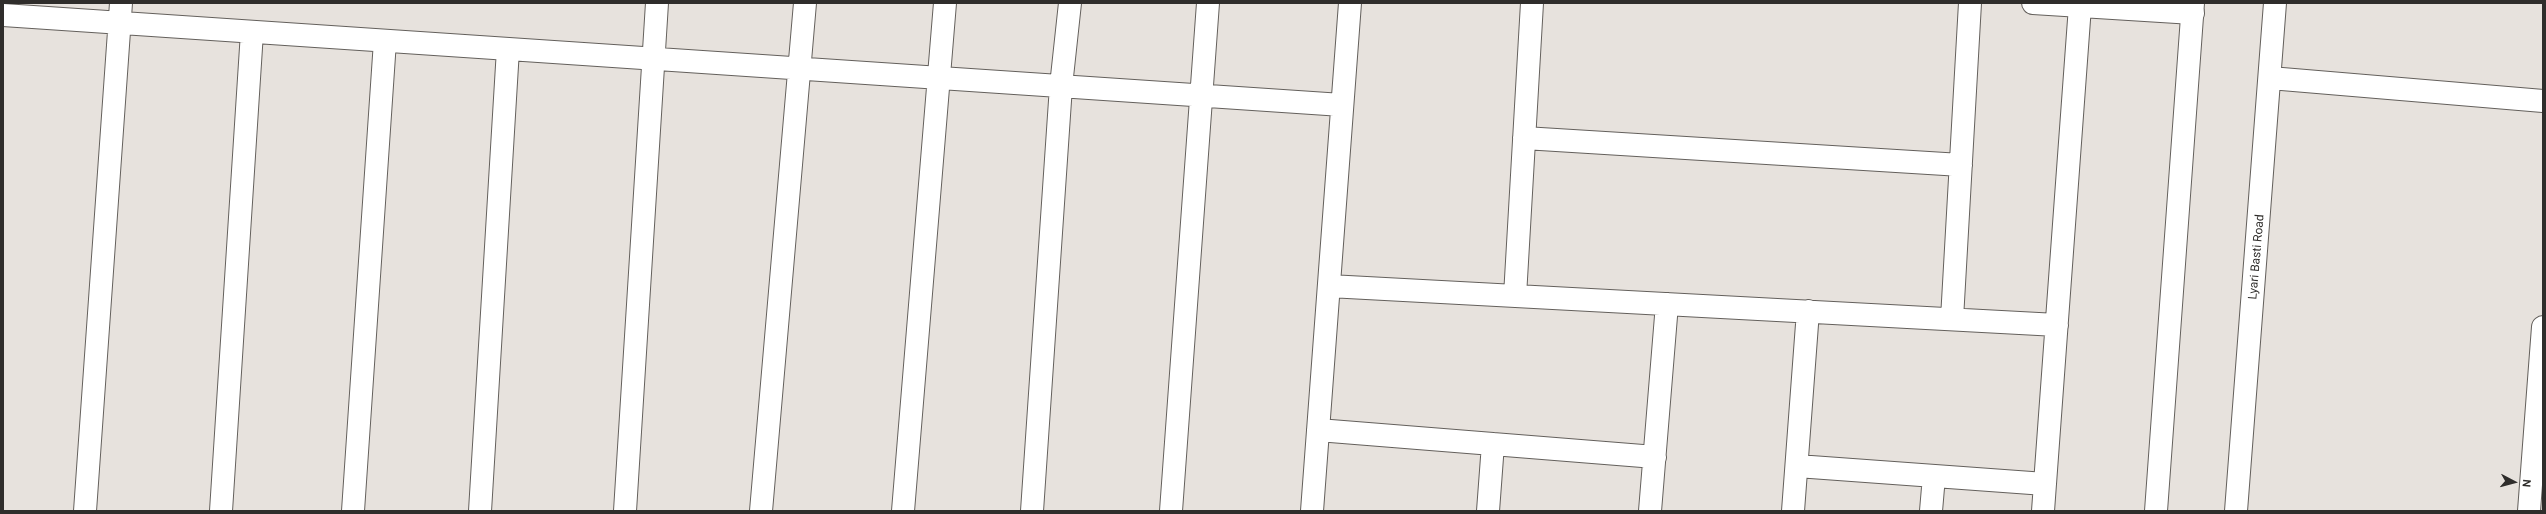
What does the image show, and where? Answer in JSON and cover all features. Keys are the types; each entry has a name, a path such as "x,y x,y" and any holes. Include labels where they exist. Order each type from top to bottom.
{"street":[{"path":"625,511 656,3"},
{"path":"761,511 805,3"},
{"path":"903,511 945,3"},
{"path":"1032,511 1062,86 1070,3"},
{"path":"1170,511 1208,3"},
{"path":"1312,511 1350,3"},
{"path":"1515,296 1532,3"},
{"path":"1952,319 1970,3"},
{"path":"2033,3 2080,6 2193,8 2156,511"},
{"name":"Lyari Basti Road","path":"2236,511 2275,3"},
{"path":"2043,511 2080,6"},
{"path":"3,15 121,13 252,32 1342,105"},
{"path":"85,511 121,13"},
{"path":"221,511 252,32"},
{"path":"353,511 386,41"},
{"path":"480,511 508,49"},
{"path":"2270,78 2543,101"},
{"path":"1524,138 1961,166"},
{"path":"1329,286 2057,325"},
{"path":"1650,511 1667,304"},
{"path":"1793,511 1808,311"},
{"path":"2528,511 2543,327"},
{"path":"1318,430 1655,457"},
{"path":"1488,511 1493,444"},
{"path":"1797,466 2045,484"},
{"path":"1932,511 1934,476"}]}
